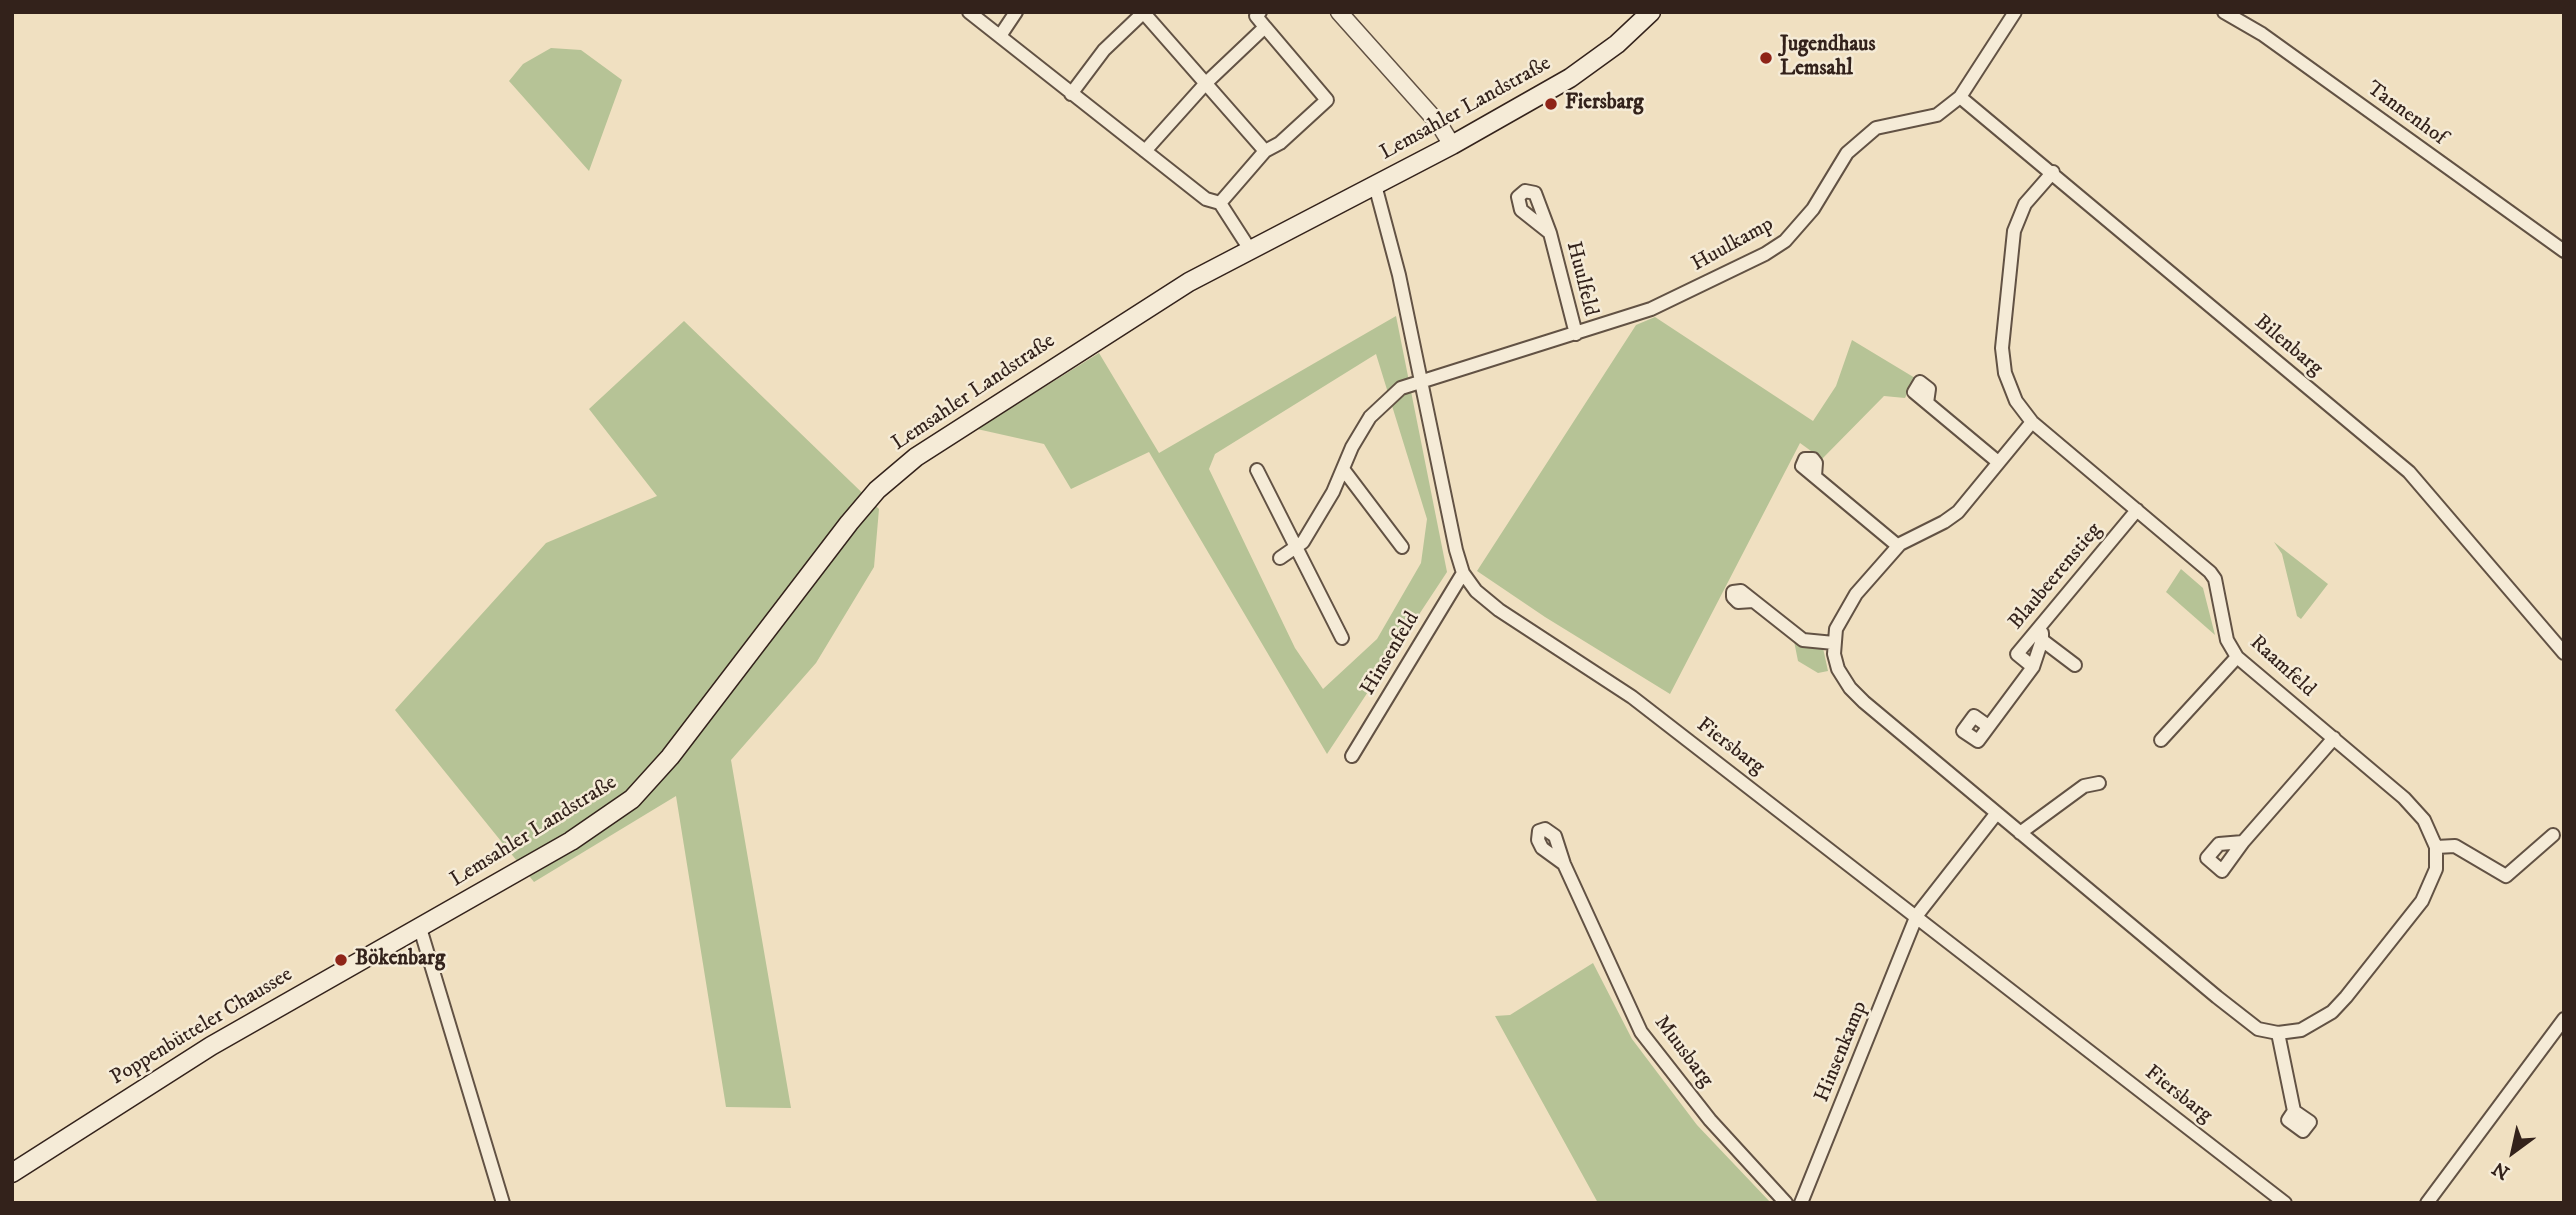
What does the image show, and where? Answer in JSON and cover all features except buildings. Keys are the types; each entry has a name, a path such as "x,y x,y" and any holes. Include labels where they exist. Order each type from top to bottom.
{"main road":[{"name":"Lemsahler Landstraße","path":"420,928 572,841 632,799 670,757 842,531 895,472 1143,309 1249,248 1452,145 1570,78 1617,44 1651,12"},
{"name":"Poppenbütteler Chaussee","path":"12,1173 211,1045 420,928"}],"street":[{"path":"969,12 1206,200 1220,203 1249,248"},
{"path":"1000,36 1016,12"},
{"path":"1072,94 1104,50 1144,12 1265,151"},
{"path":"1220,203 1265,151 1280,143 1327,100 1256,16 1260,12"},
{"path":"1339,12 1439,124 1452,145"},
{"name":"Huulkamp","path":"1296,548 1314,526 1370,417 1401,388 1651,309 1765,254 1785,241 1812,209 1847,153 1876,128 1937,115 1960,97 2015,12"},
{"name":"Tannenhof","path":"2224,12 2262,34 2564,251"},
{"path":"1144,151 1206,83 1265,27"},
{"name":"Bilenbarg","path":"1960,97 2409,472 2564,653"},
{"name":"Raamfeld","path":"2053,172 2025,204 2016,223 2003,348 2005,373 2011,391 2032,422 2215,579 2227,640 2237,657 2417,811 2436,847"},
{"name":"Fiersbarg","path":"1375,184 1381,197 1422,380 1455,550 1463,573 1485,600 1632,696 2285,1203"},
{"name":"Huulfeld","path":"1550,233 1576,334"},
{"path":"1927,403 1998,462"},
{"path":"2032,422 1952,518 1898,545 1844,610 1834,643 1838,669 1850,688 2217,998 2258,1029 2278,1033 2301,1030 2332,1012 2423,901 2436,869 2436,847 2455,846 2507,876 2553,835"},
{"path":"1343,469 1402,547"},
{"path":"1257,470 1342,638"},
{"path":"1815,476 1898,545"},
{"name":"Blaubeerenstieg","path":"2032,667 2017,653 2042,633 2137,510"},
{"path":"1280,558 1296,548"},
{"name":"Hinsenfeld","path":"1352,756 1463,573"},
{"path":"1753,601 1803,640 1834,643"},
{"path":"2042,633 2075,665"},
{"name":"Blaubeerenstieg","path":"1988,726 2032,667 2042,633"},
{"path":"2161,740 2237,657"},
{"path":"2244,842 2334,738"},
{"path":"2020,833 2084,786 2099,783"},
{"name":"Hinsenkamp","path":"1801,1203 1917,915 1996,814"},
{"name":"Muusbarg","path":"1564,864 1641,1032 1710,1120 1786,1203"},
{"path":"420,928 503,1203"},
{"path":"2427,1203 2564,1019"},
{"path":"2278,1033 2294,1111"}],"green space":[{"path":"551,48 581,50 622,80 589,171 509,81 523,64"},
{"path":"1396,316 1447,572 1327,754 1149,452 1071,489 1044,444 977,429 1099,353 1159,453","holes":["1376,354 1427,519 1421,563 1377,639 1323,689 1295,648 1209,469 1215,454"]},
{"path":"1655,317 1813,421 1836,386 1852,340 1915,378 1905,398 1884,396 1822,459 1800,443 1670,694 1545,617 1477,571 1636,325"},
{"path":"684,321 879,509 874,567 816,663 731,760 791,1108 726,1107 676,796 534,882 395,710 546,543 657,496 589,409"},
{"path":"2274,542 2328,584 2301,619 2297,616 2282,554"},
{"path":"2181,569 2203,588 2215,635 2166,592"},
{"path":"1794,641 1823,648 1828,671 1818,673 1798,661"},
{"path":"1593,963 1632,1039 1697,1125 1771,1203 1598,1203 1495,1016 1510,1015"}],"place":[{"name":"Jugendhaus Lemsahl","path":"1766,58"},
{"name":"Fiersbarg","path":"1551,104"},
{"name":"Bökenbarg","path":"341,960"}]}
